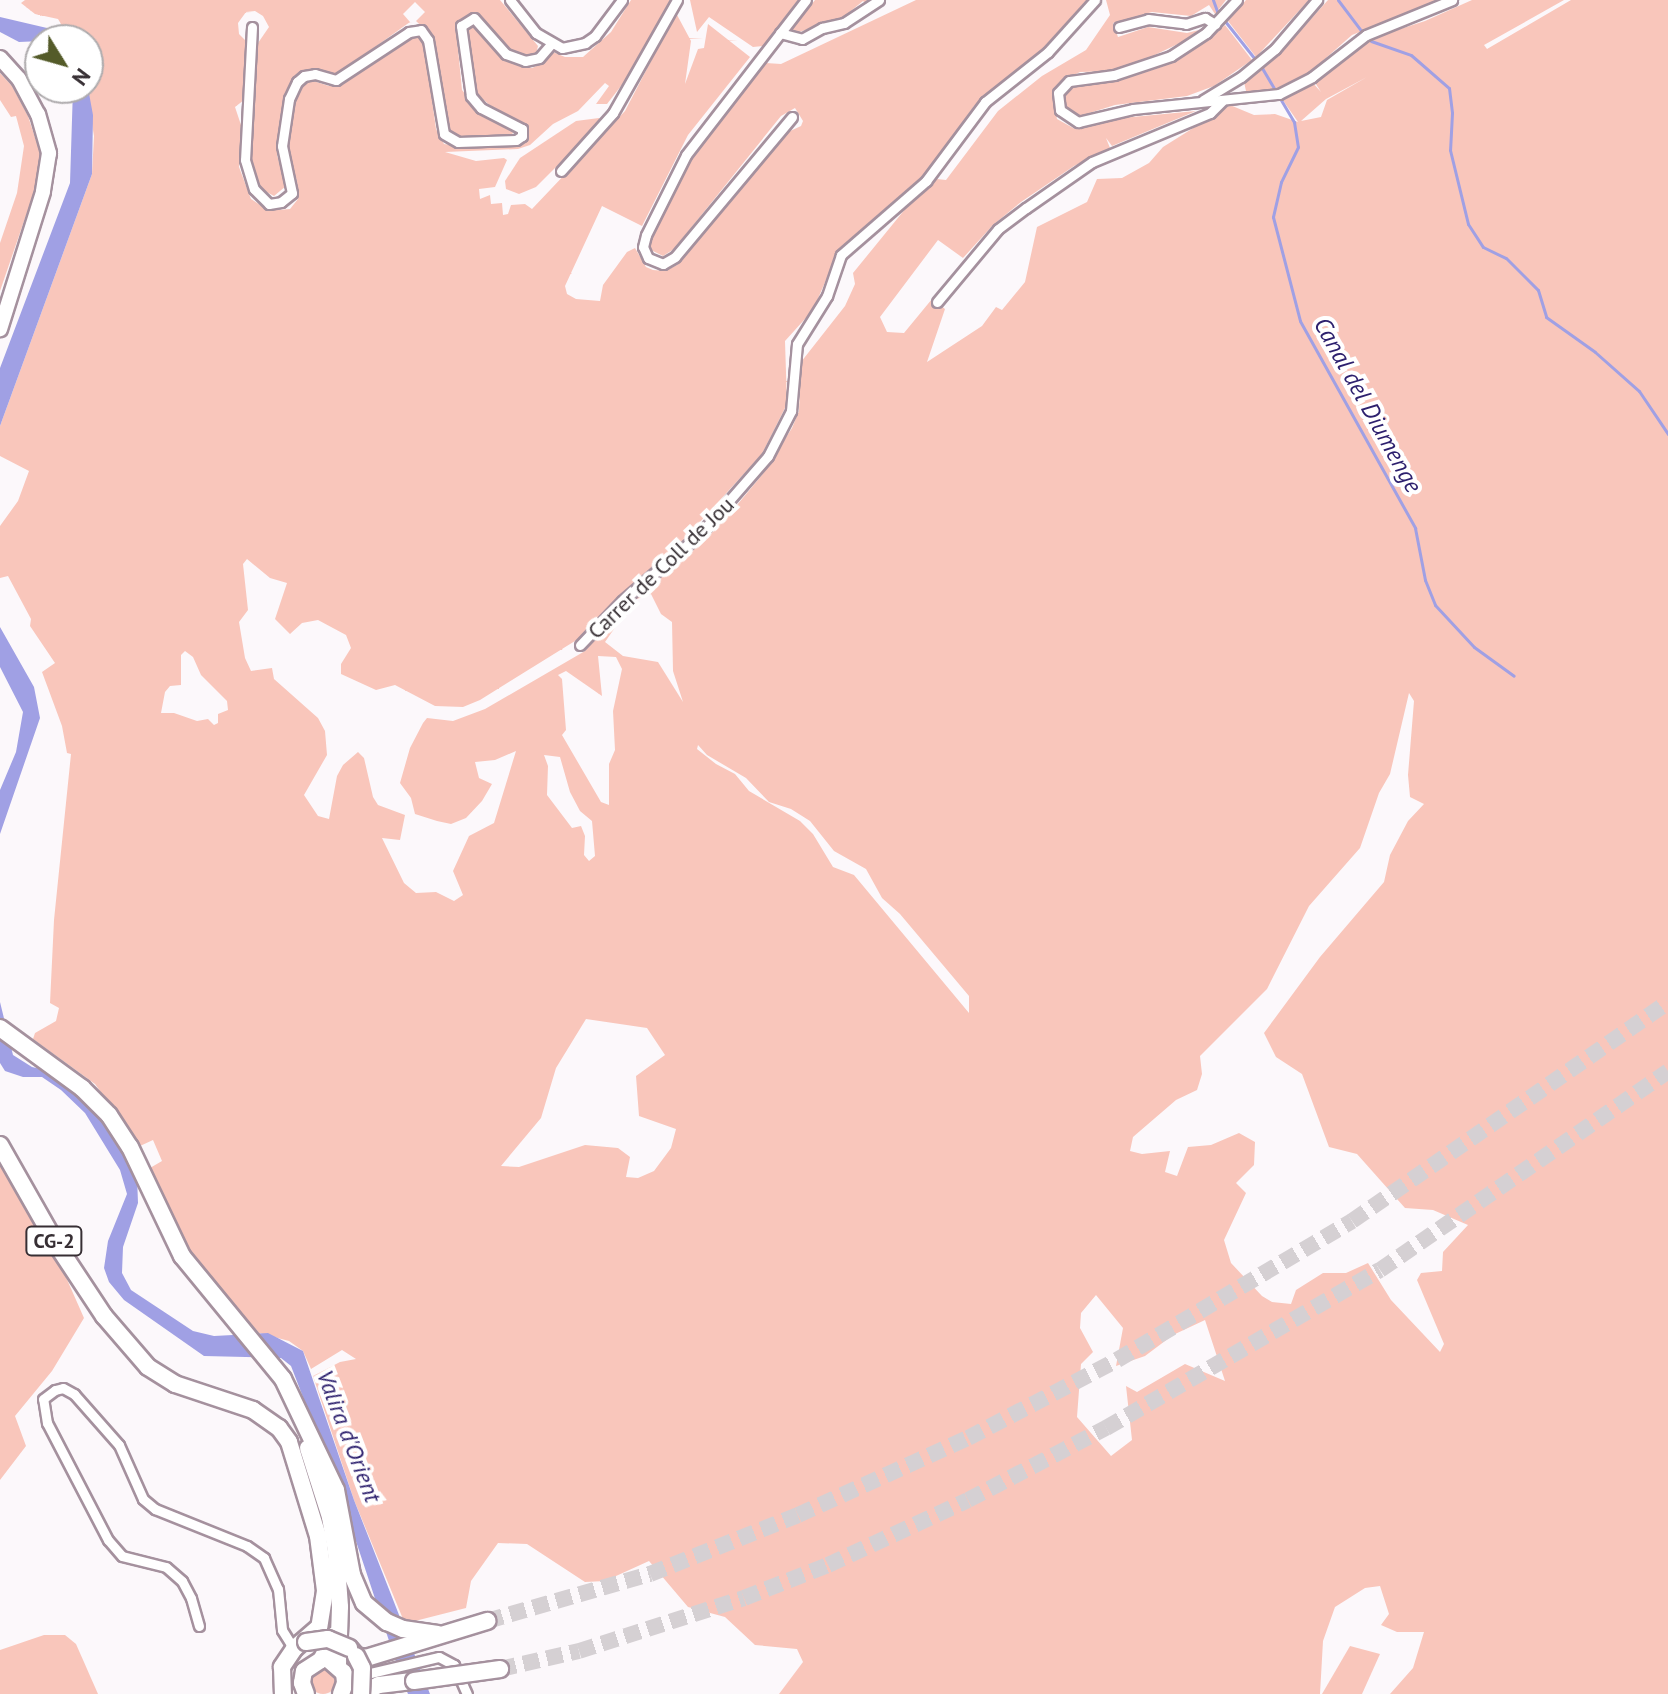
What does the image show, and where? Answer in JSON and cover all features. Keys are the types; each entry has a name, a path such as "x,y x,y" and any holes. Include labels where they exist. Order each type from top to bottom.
{"highway":[{"path":"0,1028 82,1088 109,1115 130,1147 182,1256 283,1379 328,1469 341,1509 352,1575 353,1652 362,1668 361,1694 379,1685 500,1669"},
{"name":"CG-2","path":"0,1145 55,1242 116,1333 162,1378 269,1419 292,1449 318,1536 324,1577 322,1618 282,1667 283,1694"},
{"path":"116,1333 165,1369 245,1398 278,1417 313,1461"},
{"path":"283,1379 330,1517 336,1552 341,1679"},
{"path":"352,1575 364,1603 387,1622 418,1633 438,1634"},
{"path":"300,1645 328,1639 353,1652 374,1657 438,1634 487,1621"},
{"path":"306,1694 302,1683 304,1671 321,1660 339,1626"},
{"path":"321,1660 341,1679"},
{"path":"382,1694 414,1681"}],"main road":[{"path":"0,58 19,79 38,114 49,153 43,192 0,329"}],"street":[{"path":"510,0 536,33 562,48 585,43 606,24 622,0"},
{"path":"561,171 613,113 677,0"},
{"path":"792,117 675,257 663,264 648,258 643,247 646,235 686,155 806,0"},
{"path":"780,33 802,39 822,28 844,23 879,0"},
{"name":"Carrer de Coll de Jou","path":"580,645 622,601 700,534 768,456 791,411 797,344 827,296 841,255 926,181 985,102 1048,52 1095,0"},
{"path":"1237,0 1220,20 1171,56 1138,69 1069,81 1058,93 1057,102 1065,116 1078,122 1133,109 1278,94 1312,77 1366,35 1452,0"},
{"path":"1200,102 1258,63 1317,0"},
{"path":"252,27 245,160 254,189 269,204 281,202 292,193 282,146 289,99 297,82 304,76 315,74 336,80 409,32 421,30 428,40 444,134 458,142 516,140 522,136 522,129 481,108 471,96 461,26 474,18 506,54 525,61 539,58 551,44"},
{"path":"1119,27 1148,19 1186,24 1205,18 1220,20"},
{"path":"1241,77 1239,88 1243,99"},
{"path":"937,302 998,229 1026,208 1092,162 1210,113 1222,101"},
{"path":"199,1626 191,1598 182,1581 166,1567 122,1556 108,1540 47,1423 43,1399 63,1388 74,1394 119,1445 143,1499 155,1509 247,1546 264,1558 278,1589 282,1630 300,1645"},
{"path":"341,1679 390,1667 447,1659 467,1694"}],"shaded area":[{"path":"25,0 500,0 538,46 536,54 517,55 505,47 478,14 462,19 456,29 462,90 482,115 514,132 510,136 455,137 448,127 434,38 416,21 425,12 415,2 403,14 410,22 340,72 333,76 309,70 292,81 281,112 277,155 286,186 274,196 261,189 250,153 258,43 269,27 263,16 255,11 246,12 238,23 239,34 246,41 244,100 235,107 241,125 239,167 251,199 268,210 278,210 290,209 298,199 297,181 286,147 293,95 307,79 329,86 341,84 416,35 424,42 436,129 444,144 469,148 522,144 529,140 527,126 494,109 477,94 468,28 478,28 497,53 520,66 532,68 545,62 553,52 565,57 583,57 611,32 631,0 670,0 635,68 607,104 596,104 609,86 605,83 578,111 553,124 530,145 518,149 445,152 476,161 504,158 507,160 495,187 479,189 480,199 490,195 491,204 502,203 503,215 508,214 511,205 525,204 532,209 625,111 676,13 691,41 685,84 698,49 704,48 708,24 750,57 688,135 642,226 602,206 565,286 567,294 576,299 600,301 603,285 627,252 635,248 646,267 653,270 665,271 677,265 786,133 801,126 803,121 795,108 781,116 674,249 663,256 651,250 650,241 696,151 766,63 781,64 916,0 1087,0 1039,53 974,106 927,173 839,250 813,310 785,341 787,404 762,454 679,545 626,590 583,636 480,700 463,707 435,706 395,685 376,690 341,674 341,664 351,648 346,635 318,620 302,623 290,634 275,619 287,583 270,578 247,559 243,564 248,610 239,622 245,658 251,671 272,668 274,679 318,718 325,731 327,755 304,795 318,816 329,819 337,776 343,765 358,752 364,758 373,797 378,805 405,815 400,840 382,838 404,883 416,893 436,892 454,901 463,895 453,871 469,836 494,823 516,751 495,760 475,762 479,778 492,784 482,801 466,818 451,824 437,821 415,814 411,798 400,783 410,748 423,723 427,718 453,721 485,709 585,651 632,598 694,549 737,505 762,475 792,428 799,411 801,362 845,306 855,284 853,273 906,208 937,179 946,180 998,111 1042,76 1086,50 1110,15 1106,0 1226,0 1215,14 1209,5 1191,16 1152,12 1113,23 1118,37 1148,27 1187,33 1199,30 1182,42 1138,63 1114,71 1080,72 1064,80 1056,87 1053,99 1057,119 1075,129 1122,118 1196,111 1112,146 1106,138 1110,148 1074,166 1021,202 993,225 963,258 938,240 880,317 887,332 904,333 932,299 945,309 927,362 982,326 996,307 1002,310 1025,282 1037,227 1087,202 1097,179 1122,178 1149,163 1163,147 1230,105 1254,115 1275,114 1298,122 1282,99 1312,82 1321,92 1314,81 1363,41 1425,21 1472,0 1564,0 1484,45 1487,49 1571,0 1668,0 1668,1694 1390,1694 1413,1668 1424,1632 1397,1632 1381,1625 1389,1614 1380,1586 1365,1588 1335,1607 1323,1641 1320,1694 779,1694 803,1662 797,1649 755,1645 725,1617 688,1607 649,1561 605,1581 585,1582 527,1544 498,1543 471,1581 466,1608 415,1621 403,1619 354,1500 313,1376 340,1362 356,1359 342,1350 311,1369 303,1351 289,1341 259,1333 186,1248 150,1168 162,1161 153,1140 140,1146 95,1084 33,1039 35,1033 56,1021 59,1008 50,1003 54,920 71,754 67,753 62,726 42,672 55,663 30,626 31,619 8,576 0,578 0,526 18,501 29,471 0,456 0,426 92,174 94,136 89,104 104,104 104,24 61,24 58,19 35,14 21,3","holes":["1367,77 1327,100 1321,117 1301,121 1326,99","651,594 661,614 672,622 673,671 683,702 658,662 623,656 605,642 634,600","185,651 193,657 201,675 227,701 228,710 218,714 218,723 214,725 208,719 197,721 174,713 161,713 165,692 170,686 181,685 181,655","598,656 616,657 622,669 613,711 615,750 609,764 609,805 601,802 562,735 566,730 562,679 558,675 566,671 602,696","1409,693 1414,701 1408,775 1410,797 1424,804 1408,821 1390,855 1384,882 1320,957 1264,1033 1276,1057 1302,1074 1329,1147 1357,1154 1405,1208 1433,1210 1468,1225 1443,1252 1442,1271 1421,1273 1417,1280 1444,1344 1440,1352 1391,1300 1368,1263 1346,1273 1323,1273 1296,1290 1291,1304 1272,1302 1262,1296 1231,1263 1224,1240 1246,1193 1236,1183 1254,1165 1255,1142 1239,1133 1211,1145 1188,1147 1177,1176 1165,1172 1170,1151 1142,1154 1130,1151 1133,1137 1176,1100 1197,1090 1202,1074 1200,1056 1267,989 1309,906 1360,848 1379,793 1390,774","698,745 707,755 746,778 769,802 791,809 810,821 834,851 866,869 882,898 900,914 969,996 969,1013 854,875 833,867 813,834 800,821 749,791 735,774 697,749","544,755 560,757 570,792 580,811 592,821 595,856 589,861 584,855 585,836 581,826 572,828 547,795 548,766","586,1019 647,1028 665,1055 636,1076 639,1116 676,1129 671,1148 654,1171 638,1178 626,1177 630,1157 618,1148 585,1145 519,1167 501,1166 541,1118 556,1068","1096,1295 1123,1328 1116,1366 1145,1356 1173,1335 1205,1320 1225,1381 1185,1364 1137,1392 1126,1386 1132,1440 1111,1456 1077,1417 1081,1364 1093,1352 1080,1328 1081,1313"]},
{"path":"690,0 798,0 763,46 753,47 709,17 697,32"},
{"path":"815,0 879,0 871,7 863,1 841,19 786,36"},
{"path":"1246,0 1309,0 1256,57 1228,21"},
{"path":"1328,0 1440,0 1352,35 1300,81 1264,92 1246,91 1244,82 1278,56"},
{"path":"1225,25 1252,60 1214,86 1187,96 1115,105 1083,115 1076,115 1064,106 1067,89 1074,85 1118,81 1164,66 1206,41"},
{"path":"0,73 12,86 28,116 41,156 33,195 0,291 0,243 17,193 24,146 16,116 11,117 0,100"},
{"path":"599,118 601,122 536,187 519,194 506,189 505,181 520,158 576,121"},
{"path":"0,1151 50,1241 84,1318 52,1371 15,1416 26,1446 0,1480"},
{"path":"44,1635 65,1635 76,1644 98,1694 0,1694 0,1650"},
{"path":"1350,1646 1380,1654 1362,1694 1322,1694"},
{"path":"323,1668 332,1672 336,1681 332,1690 323,1694 314,1690 310,1681 314,1672"}],"water":[{"path":"0,17 30,24 24,24 24,42 0,32"},
{"path":"72,104 91,104 92,174 0,426 0,368 70,183"},
{"path":"0,627 34,687 40,718 0,834 0,790 16,752 23,712 0,667"},
{"name":"Valira d'Orient","path":"0,1002 13,1055 32,1067 49,1071 72,1087 98,1114 137,1176 138,1203 123,1247 122,1273 131,1290 193,1331 214,1336 268,1333 303,1351 354,1500 430,1694 408,1694 402,1680 340,1493 291,1366 281,1358 204,1356 124,1300 109,1282 104,1268 108,1241 127,1194 120,1170 85,1113 61,1090 42,1077 23,1077 5,1071 0,1063"}],"waterway":[{"name":"Canal del Diumenge","path":"1213,0 1217,11 1262,68 1294,122 1298,147 1281,182 1273,217 1300,321 1415,528 1425,580 1435,605 1474,647 1514,676"},
{"path":"1338,0 1361,31"},
{"path":"1371,41 1411,55 1449,88 1452,113 1450,150 1468,224 1483,247 1506,258 1538,290 1546,317 1595,352 1639,391 1668,434"}],"tunnel":[{"path":"487,1621 650,1574 798,1515 968,1438 1117,1360 1352,1221 1668,1002"},
{"path":"500,1669 579,1651 744,1598 828,1565 968,1500 1106,1428 1380,1270 1668,1071"}]}
